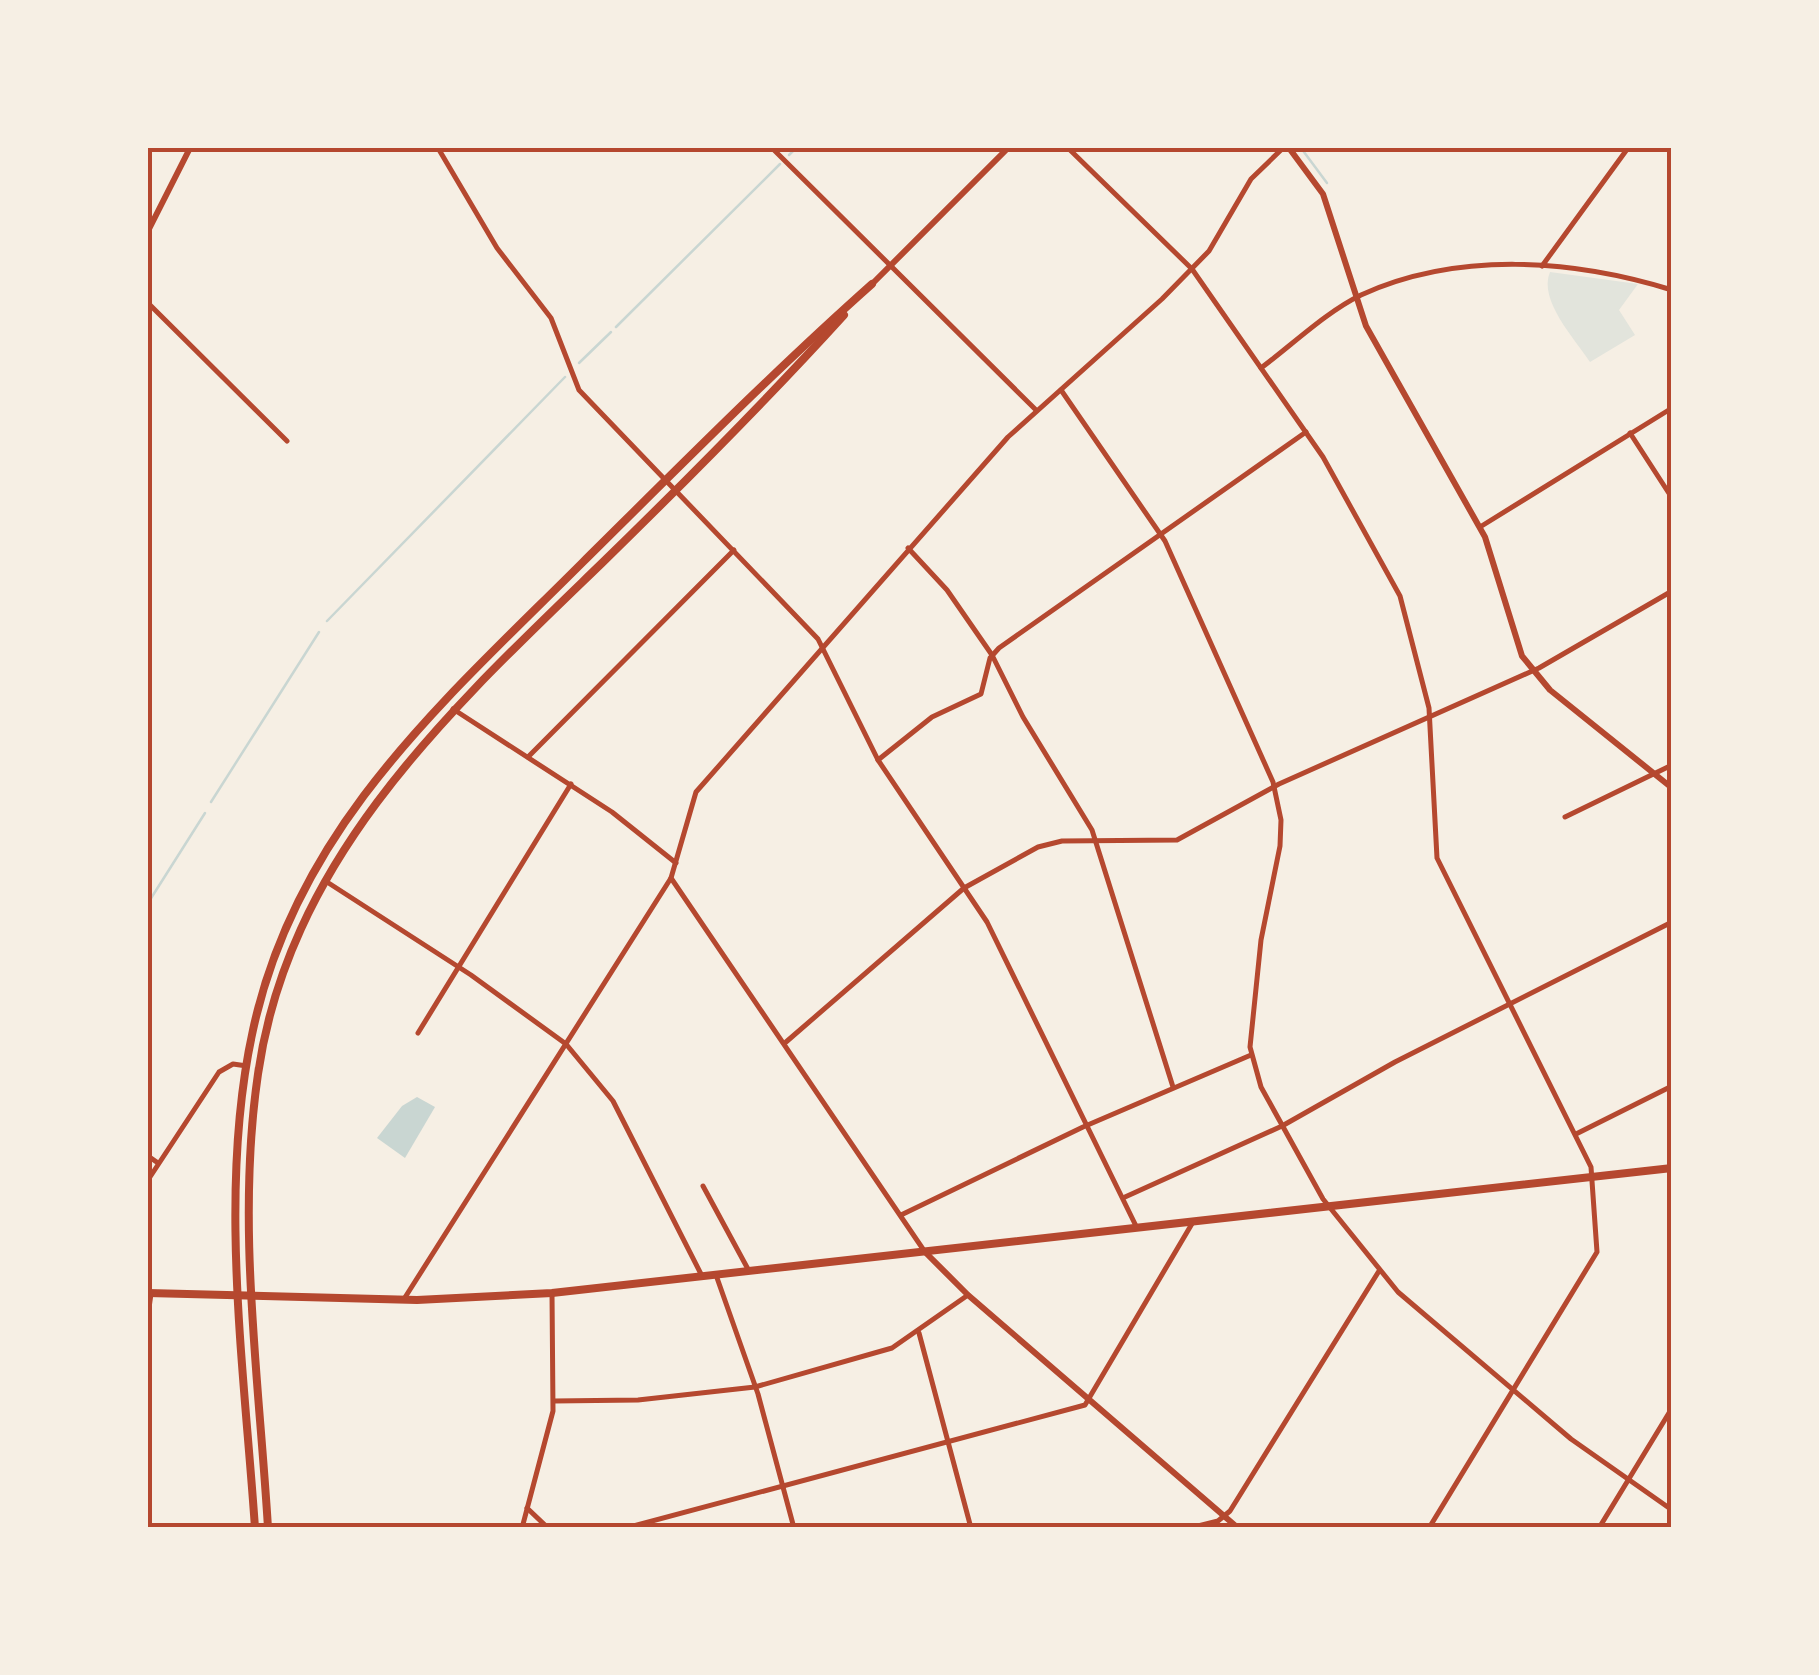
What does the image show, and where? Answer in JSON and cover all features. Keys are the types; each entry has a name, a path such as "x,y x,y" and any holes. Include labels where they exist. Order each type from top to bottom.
{"main road":[{"path":"148,231 190,148"},
{"path":"254,1528 236,1161 246,1066 259,1004 279,944 324,852 349,811 444,702 1008,148"},
{"path":"1286,148 1322,194 1373,339 1480,527 1513,635 1532,670 1672,788"},
{"path":"268,1528 249,1182 258,1070 294,946 324,881 379,796 452,709 676,490 872,284"},
{"path":"150,1293 404,1299 552,1293 1672,1168"},
{"path":"925,1252 968,1294 1238,1528"}],"street":[{"path":"438,148 497,248 550,318 579,390 823,646 878,760 987,922 1137,1228"},
{"path":"772,148 1036,410"},
{"path":"1068,148 1192,269 1336,477 1404,606 1430,716 1437,858 1592,1176 1597,1252 1430,1528"},
{"path":"404,1299 671,878 696,792 908,548 1036,410 1192,269 1220,236 1251,180 1286,148"},
{"path":"1542,266 1628,148"},
{"path":"1261,368 1356,298 1442,270 1542,266 1610,272 1672,290"},
{"path":"148,303 287,441"},
{"path":"1060,390 1161,534 1274,788 1280,846 1261,940 1251,1055 1261,1087 1282,1126 1328,1207 1379,1271 1418,1311 1561,1431 1672,1510"},
{"path":"1480,527 1672,408"},
{"path":"878,760 932,716 976,698 983,691 992,654 1306,432"},
{"path":"1630,433 1672,498"},
{"path":"908,548 947,590 992,654 1097,841 1173,1087"},
{"path":"528,757 734,550"},
{"path":"786,1042 964,888 1044,844 1177,840 1274,788 1532,670 1672,591"},
{"path":"452,709 571,784 676,863"},
{"path":"1565,817 1672,765"},
{"path":"418,1032 571,784"},
{"path":"671,878 925,1252"},
{"path":"324,881 458,966 566,1044 613,1101 702,1276"},
{"path":"1124,1197 1282,1126 1672,922"},
{"path":"901,1216 1173,1087 1251,1055"},
{"path":"148,1180 219,1072 233,1064 246,1066"},
{"path":"1574,1135 1672,1086"},
{"path":"148,1156 158,1163"},
{"path":"703,1186 749,1271"},
{"path":"626,1528 1082,1406 1193,1222"},
{"path":"1190,1528 1225,1517 1379,1271"},
{"path":"716,1275 755,1386 794,1528"},
{"path":"148,1315 150,1293"},
{"path":"522,1528 554,1401 552,1293"},
{"path":"554,1401 638,1400 755,1386 873,1356 919,1333 968,1294"},
{"path":"919,1333 971,1528"},
{"path":"1599,1528 1672,1408"},
{"path":"527,1508 548,1528"}],"shaded area":[{"path":"1550,272 1638,284 1619,310 1635,335 1590,362 1553,307"},
{"path":"417,1097 435,1107 405,1158 377,1138 402,1106"}],"waterway":[{"path":"789,155 796,148"},
{"path":"1301,148 1327,183"},
{"path":"616,327 780,164"},
{"path":"579,363 611,332"},
{"path":"327,621 565,377"},
{"path":"211,802 319,632"},
{"path":"148,903 205,813"}]}
